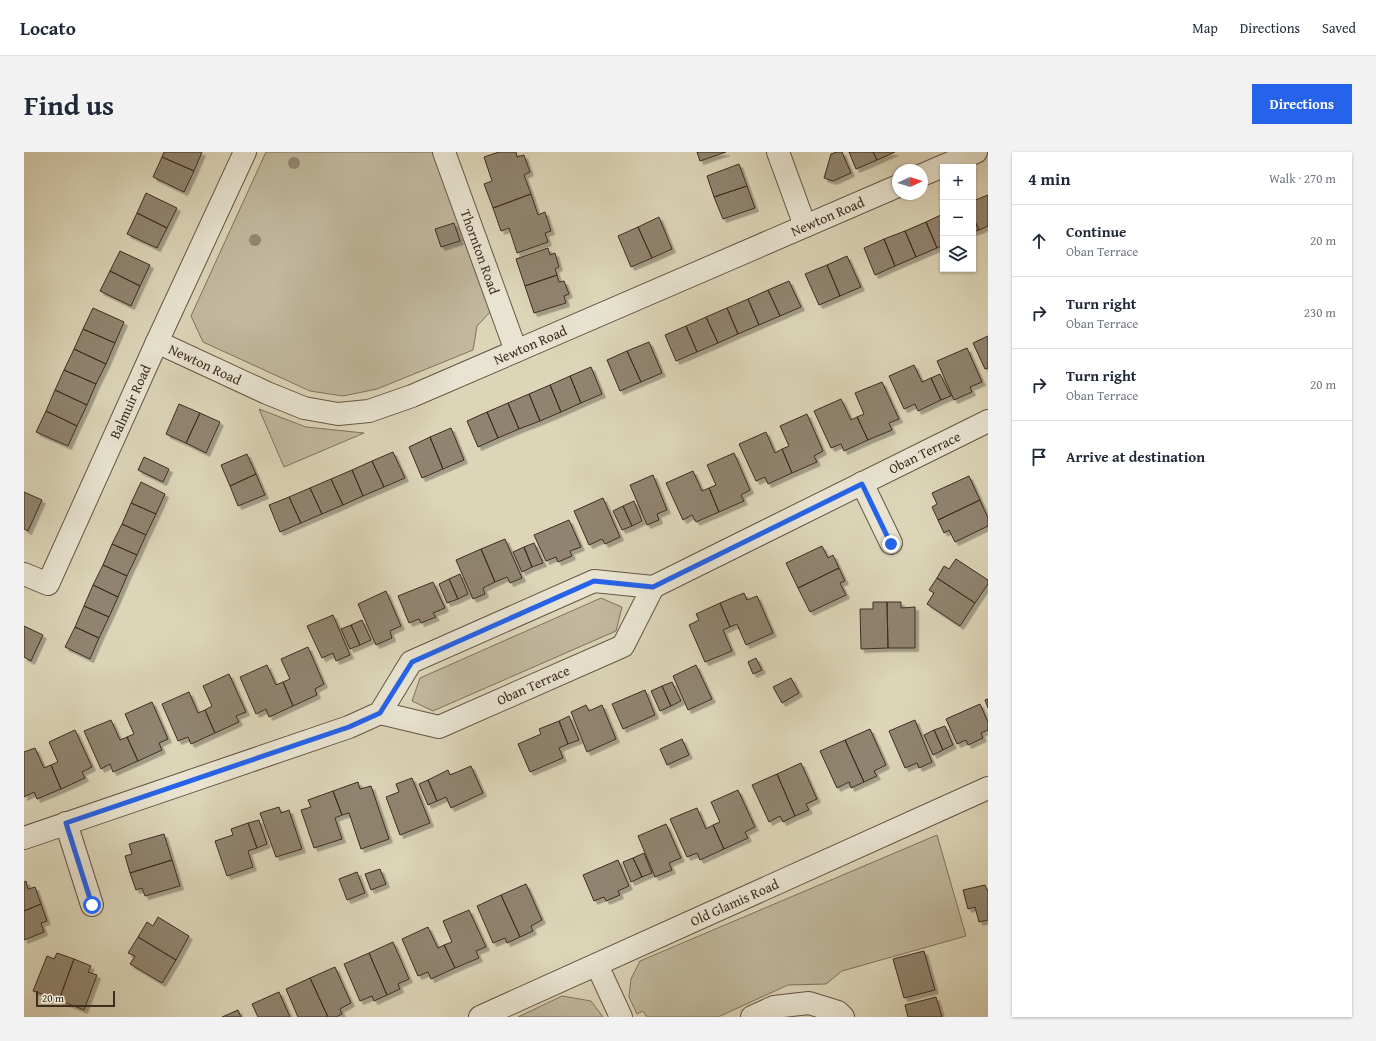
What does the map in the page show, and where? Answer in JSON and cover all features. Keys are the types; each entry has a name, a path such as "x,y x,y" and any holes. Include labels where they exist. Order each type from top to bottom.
{"street":[{"name":"Balmuir Road","path":"24,574 48,584 246,152"},
{"name":"Thornton Road","path":"444,152 516,351"},
{"path":"778,152 805,226"},
{"path":"928,172 976,152"},
{"name":"Newton Road","path":"158,342 267,393 304,408 338,414 369,411 412,396 892,189"},
{"name":"Oban Terrace","path":"380,713 439,727 623,646 653,587 988,421"},
{"path":"862,484 891,544"},
{"path":"24,838 349,727 380,713 412,662 594,581 653,587"},
{"name":"Old Glamis Road","path":"480,1017 988,788"},
{"path":"66,823 92,905"},
{"path":"597,965 621,1017"},
{"path":"752,1017 774,1007 809,1003 838,1012 843,1017"}],"shaded area":[{"path":"266,152 436,152 493,309 477,326 473,350 377,389 343,396 310,391 203,342 191,316"},
{"path":"259,409 306,427 364,433 284,467"},
{"path":"601,598 622,607 616,631 433,711 412,701 420,678"},
{"path":"937,835 966,936 842,971 826,984 788,985 718,1017 647,1017 643,1011 637,1014 629,997 631,979 640,961"},
{"path":"562,996 591,1001 603,1017 518,1017"}],"building":[{"path":"164,152 202,152 194,171 162,157"},
{"path":"499,152 516,152 517,157 524,155 530,172 524,175 531,194 493,208 484,184 492,181 484,157"},
{"path":"697,152 726,152 700,161"},
{"path":"842,152 851,173 833,181 824,178 831,154"},
{"path":"849,152 873,152 877,160 856,169"},
{"path":"873,152 895,152 877,160"},
{"path":"162,157 194,171 184,192 153,177"},
{"path":"739,164 747,186 714,197 707,176"},
{"path":"747,186 755,208 723,219 714,197"},
{"path":"146,193 177,208 167,228 137,213"},
{"path":"531,194 538,215 545,212 551,231 545,233 548,242 517,253 509,228 501,231 493,208"},
{"path":"988,195 988,226 979,230 976,224 976,200"},
{"path":"137,213 167,228 157,248 127,234"},
{"path":"940,215 940,246 937,248 926,222"},
{"path":"659,217 672,249 652,258 638,227"},
{"path":"926,222 937,248 916,257 905,231"},
{"path":"454,223 460,241 441,247 435,229"},
{"path":"976,224 979,230 976,231"},
{"path":"638,227 652,258 631,267 618,236"},
{"path":"905,231 916,257 895,266 884,239"},
{"path":"884,239 895,266 875,275 864,248"},
{"path":"548,248 550,255 555,253 559,267 555,269 557,275 525,286 516,259"},
{"path":"120,251 150,265 140,286 110,271"},
{"path":"847,256 861,287 840,296 827,265"},
{"path":"827,265 840,296 819,305 805,274"},
{"path":"110,271 140,286 131,306 100,291"},
{"path":"557,275 559,282 564,281 569,294 564,296 566,303 534,313 525,286"},
{"path":"789,281 801,307 780,316 768,290"},
{"path":"768,290 780,316 759,325 748,299"},
{"path":"748,299 759,325 738,334 727,308"},
{"path":"93,308 124,322 115,343 83,329"},
{"path":"727,308 738,334 718,343 706,317"},
{"path":"706,317 718,343 697,352 686,326"},
{"path":"686,326 697,352 676,361 665,335"},
{"path":"83,329 115,343 106,364 74,349"},
{"path":"988,336 988,368 985,369 973,343"},
{"path":"649,342 662,373 641,382 627,351"},
{"path":"967,348 982,382 970,387 972,392 954,400 937,361"},
{"path":"74,349 106,364 96,384 64,370"},
{"path":"627,351 641,382 620,391 607,360"},
{"path":"914,365 922,382 931,378 941,400 918,411 915,404 904,409 889,376"},
{"path":"591,367 602,394 581,403 570,376"},
{"path":"64,370 96,384 87,405 55,390"},
{"path":"940,374 951,396 941,400 931,378"},
{"path":"570,376 581,403 561,412 550,385"},
{"path":"882,382 899,419 889,423 892,430 868,440 857,417 864,414 855,393"},
{"path":"550,385 561,412 540,421 529,394"},
{"path":"55,390 87,405 77,426 46,411"},
{"path":"529,394 540,421 519,429 508,403"},
{"path":"841,399 851,420 857,417 868,440 844,451 841,444 831,448 814,411"},
{"path":"508,403 519,429 498,438 487,412"},
{"path":"179,404 200,413 186,443 166,434"},
{"path":"46,411 77,426 68,446 36,432"},
{"path":"487,412 498,438 478,447 467,421"},
{"path":"200,413 220,422 206,453 186,443"},
{"path":"807,414 823,451 814,456 817,462 792,473 782,449 789,446 780,426"},
{"path":"451,428 464,460 443,469 430,437"},
{"path":"766,432 775,453 782,449 792,473 768,484 765,477 756,481 739,444"},
{"path":"430,437 443,469 422,478 409,447"},
{"path":"393,452 405,478 384,487 372,461"},
{"path":"734,453 750,490 741,495 744,501 719,512 709,488 716,485 707,465"},
{"path":"247,454 256,474 230,486 221,465"},
{"path":"144,457 169,469 163,482 138,470"},
{"path":"372,461 384,487 363,496 352,470"},
{"path":"352,470 363,496 343,505 331,479"},
{"path":"693,471 702,491 709,488 719,512 696,522 692,515 683,520 666,483"},
{"path":"256,474 265,495 238,506 230,486"},
{"path":"653,475 667,510 657,514 659,520 647,525 630,485"},
{"path":"969,476 980,500 938,520 932,507 937,504 932,493"},
{"path":"331,479 343,505 322,514 310,488"},
{"path":"141,482 165,494 156,514 131,503"},
{"path":"310,488 322,514 301,523 289,497"},
{"path":"24,492 42,500 28,531 24,529"},
{"path":"289,497 301,523 280,532 269,505"},
{"path":"603,498 620,537 605,544 602,539 589,545 574,511"},
{"path":"980,500 988,518 988,526 955,542 949,530 944,533 938,520"},
{"path":"634,501 642,521 632,526 623,506"},
{"path":"131,503 156,514 146,535 122,524"},
{"path":"623,506 632,526 622,530 613,511"},
{"path":"569,520 581,547 570,551 572,556 558,562 556,557 546,561 534,535"},
{"path":"122,524 146,535 137,555 112,544"},
{"path":"505,539 522,578 510,583 507,577 495,582 481,549"},
{"path":"534,543 543,563 532,567 524,547"},
{"path":"112,544 137,555 127,576 103,565"},
{"path":"822,546 828,558 833,555 839,568 798,588 786,563"},
{"path":"524,547 532,567 522,572 513,552"},
{"path":"481,549 495,582 483,588 485,594 473,599 456,560"},
{"path":"956,559 988,580 988,584 975,603 937,578 944,566 949,569"},
{"path":"103,565 127,576 118,597 93,585"},
{"path":"839,568 845,581 840,583 846,595 810,612 798,588"},
{"path":"460,574 468,594 458,599 449,579"},
{"path":"937,578 975,603 960,626 927,604 934,593 929,590"},
{"path":"449,579 458,599 447,603 439,584"},
{"path":"433,582 445,608 433,613 436,617 421,623 419,619 409,623 398,596"},
{"path":"93,585 118,597 109,617 84,606"},
{"path":"386,591 401,626 390,631 392,638 376,645 358,604"},
{"path":"744,593 747,600 757,596 773,633 746,645 737,624 730,627 720,603"},
{"path":"873,602 887,602 888,648 861,649 860,609 873,609"},
{"path":"887,602 901,602 901,608 915,607 915,648 888,648"},
{"path":"720,603 730,627 723,630 732,651 705,662 689,625 699,620 696,614"},
{"path":"84,606 109,617 99,638 75,627"},
{"path":"333,615 350,655 336,661 333,653 322,658 307,626"},
{"path":"362,620 371,640 360,645 351,625"},
{"path":"351,625 360,645 350,649 341,629"},
{"path":"24,626 43,635 31,661 24,657"},
{"path":"75,627 99,638 90,659 65,647"},
{"path":"308,647 324,684 315,689 317,695 293,706 283,682 290,679 281,659"},
{"path":"756,658 762,670 753,674 748,662"},
{"path":"267,665 276,685 283,682 293,706 269,717 266,709 256,714 240,677"},
{"path":"696,665 712,699 688,710 673,676"},
{"path":"229,674 246,712 236,716 239,722 215,733 205,710 212,706 203,686"},
{"path":"791,678 799,693 782,703 773,687"},
{"path":"672,682 681,701 671,706 662,686"},
{"path":"662,686 671,706 660,711 651,691"},
{"path":"645,690 655,715 623,729 612,704"},
{"path":"189,692 198,713 205,710 215,733 191,744 188,737 178,741 162,704"},
{"path":"988,699 988,708 985,700"},
{"path":"152,702 168,739 159,743 162,750 138,761 127,737 134,734 125,714"},
{"path":"980,704 988,722 988,730 981,733 983,738 968,745 966,740 957,744 946,719"},
{"path":"586,705 589,711 602,705 616,739 587,752 571,712"},
{"path":"569,716 579,740 568,744 559,721"},
{"path":"111,720 120,740 127,737 138,761 113,772 110,764 101,769 84,731"},
{"path":"915,720 932,762 919,768 917,763 905,768 889,731"},
{"path":"559,721 568,744 559,748 563,758 530,772 518,744 541,734 539,729"},
{"path":"945,726 953,745 943,750 934,730"},
{"path":"870,729 886,765 874,771 877,776 864,782 845,740"},
{"path":"75,730 92,767 82,772 85,778 61,789 51,765 58,762 49,742"},
{"path":"934,730 943,750 933,755 924,735"},
{"path":"682,739 689,755 667,765 660,749"},
{"path":"845,740 864,782 851,788 849,782 837,788 820,751"},
{"path":"35,748 44,768 51,765 61,789 37,799 34,792 24,797 24,752"},
{"path":"801,763 817,799 806,804 809,810 795,816 777,774"},
{"path":"471,766 483,793 451,808 446,797 437,801 428,780 448,770 450,775"},
{"path":"777,774 795,816 783,822 780,816 769,822 752,785"},
{"path":"412,778 430,823 400,835 386,797 399,792 396,784"},
{"path":"428,780 437,801 428,805 419,784"},
{"path":"358,782 360,789 371,786 389,839 361,849 349,813 342,815 333,791"},
{"path":"738,790 755,827 745,832 748,838 724,849 713,825 720,822 711,802"},
{"path":"333,791 342,815 335,818 342,839 314,848 301,810 311,807 308,800"},
{"path":"279,807 281,813 289,810 302,849 276,857 260,813"},
{"path":"697,808 706,829 713,825 724,849 700,860 697,853 687,857 670,819"},
{"path":"259,820 267,844 257,848 248,823"},
{"path":"248,823 257,848 248,851 253,867 227,876 215,841 233,835 231,829"},
{"path":"666,824 681,858 669,863 672,870 655,877 638,836"},
{"path":"164,834 172,860 130,873 125,856 132,854 129,844"},
{"path":"644,853 652,873 642,877 633,858"},
{"path":"633,858 642,877 631,882 623,862"},
{"path":"172,860 180,886 145,896 142,888 136,890 130,873"},
{"path":"618,860 629,886 618,891 620,895 606,901 604,897 594,901 583,875"},
{"path":"380,869 386,884 371,890 365,874"},
{"path":"357,872 365,893 347,900 339,879"},
{"path":"26,881 28,889 35,887 41,904 24,911 24,882"},
{"path":"526,884 542,920 531,926 533,931 520,937 501,895"},
{"path":"985,885 988,890 988,920 979,922 975,907 968,909 963,890"},
{"path":"501,895 520,937 507,943 505,938 493,943 477,906"},
{"path":"41,904 47,921 41,923 44,932 24,940 24,911"},
{"path":"469,910 486,947 476,951 479,958 455,968 444,945 452,942 443,921"},
{"path":"158,917 189,936 176,960 138,937 147,922 153,926"},
{"path":"428,927 438,948 444,945 455,968 431,979 428,972 418,976 402,939"},
{"path":"138,937 176,960 162,983 130,964 135,956 128,953"},
{"path":"393,942 409,979 398,984 400,989 387,995 369,953"},
{"path":"924,951 935,990 904,998 893,959"},
{"path":"57,953 74,959 59,1000 33,991 47,956 54,959"},
{"path":"369,953 387,995 374,1001 372,996 360,1001 344,964"},
{"path":"74,959 91,966 88,972 97,975 84,1010 59,1000"},
{"path":"335,967 351,1003 340,1009 342,1014 336,1017 328,1017 310,978"},
{"path":"310,978 328,1017 298,1017 286,989"},
{"path":"279,992 290,1017 258,1017 252,1004"},
{"path":"936,997 942,1017 908,1017 905,1005"},
{"path":"238,1010 241,1017 222,1017"}],"route":[{"path":"92,905 66,823 349,727 380,713 412,662 594,581 653,587 862,484 891,544"}]}
